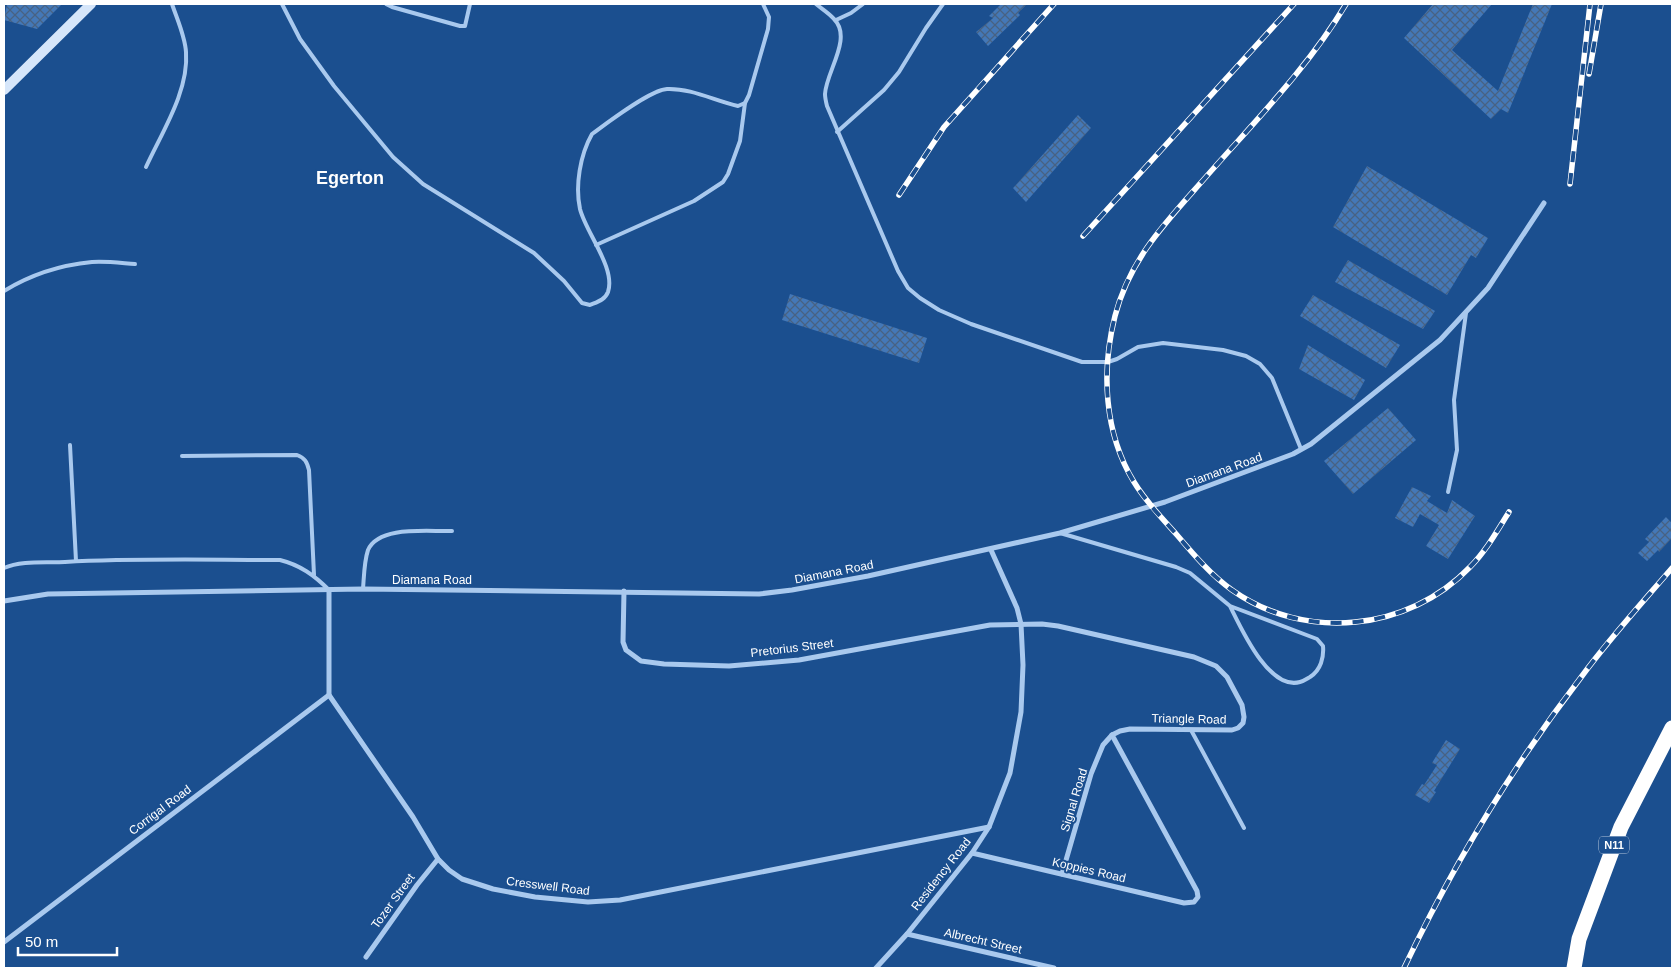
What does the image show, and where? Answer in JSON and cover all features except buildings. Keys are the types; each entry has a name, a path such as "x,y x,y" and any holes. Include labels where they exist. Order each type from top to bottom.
{"highway":[{"name":"N11","path":"1574,968 1580,939 1621,827 1672,728"}],"street":[{"path":"4,90 91,4"},
{"name":"Diamana Road","path":"4,601 48,594 363,589 759,594 868,576 991,550 1060,533 1165,502 1275,462 1311,444 1440,340 1488,288 1544,203"},
{"name":"Residency Road","path":"876,968 908,934 972,853 989,826 1010,773 1021,712 1023,665 1021,624 1017,608 991,550"},
{"path":"328,695 329,590"},
{"name":"Pretorius Street","path":"624,591 623,642 626,650 641,661 664,664 729,666 798,660 990,625 1021,624"},
{"name":"Triangle Road","path":"1021,624 1042,624 1081,630 1194,657 1216,666 1227,677 1242,705 1243,723 1238,728 1232,730 1130,729 1120,731 1112,736"},
{"name":"Cresswell Road","path":"328,695 413,817 438,858 449,870 462,879 493,889 535,897 588,902 630,898 989,826"},
{"name":"Corrigal Road","path":"4,942 328,695"},
{"name":"Signal Road","path":"1062,874 1091,774 1103,746 1112,736"},
{"name":"Koppies Road","path":"972,853 1184,903 1194,902 1198,897 1197,891 1112,736"},
{"name":"Tozer Street","path":"366,957 438,858"},
{"name":"Albrecht Street","path":"908,934 1054,968"}],"lane":[{"path":"146,167 182,88 185,74 186,50 172,4"},
{"path":"282,4 300,39 334,86 393,156 423,184 534,253 564,281 582,303 590,305 602,300 608,293 610,279 583,219 578,194 580,171 587,143 592,134 648,96 665,89 689,92 738,106 745,103"},
{"path":"386,4 460,26 464,26 467,22 470,4"},
{"path":"596,245 694,201 722,182 728,174 735,156 743,124 745,103 768,29 768,18 763,4"},
{"path":"816,4 836,20 840,28 840,44 825,95 827,106 898,271 908,288 939,310 970,324 1082,362 1108,362 1138,347 1162,344 1224,350 1246,356 1260,364 1272,378 1301,449"},
{"path":"836,20 851,13 863,4"},
{"path":"837,132 884,90 899,72 943,4"},
{"path":"4,291 16,283 48,270 93,262 135,264"},
{"path":"1448,492 1457,450 1454,400 1466,313"},
{"path":"70,445 76,561"},
{"path":"182,456 302,456 307,461 309,470 314,575"},
{"path":"363,589 368,549 380,537 390,533 452,531"},
{"path":"1060,533 1176,567 1190,573 1230,606 1317,639 1323,646 1324,656 1314,675 1300,683 1285,681 1272,674 1257,655 1230,606"},
{"path":"4,568 24,564 76,561 156,559 280,560 292,563 314,575 329,590"},
{"path":"1191,730 1244,828"}],"railway":[{"path":"899,195 944,127 1054,4"},
{"path":"1083,236 1294,4"},
{"path":"1346,4 1331,28 1298,72 1151,241 1130,276 1115,316 1108,358 1108,401 1116,443 1134,482 1154,510 1210,571 1232,590 1261,607 1291,617 1323,622 1356,622 1387,616 1417,605 1445,588 1476,561 1509,512"},
{"path":"1570,184 1590,4"},
{"path":"1589,74 1601,4"},
{"path":"1404,968 1463,854 1508,781 1556,710 1626,621 1672,568"}],"district":[{"name":"Egerton","path":"350,178"}]}
